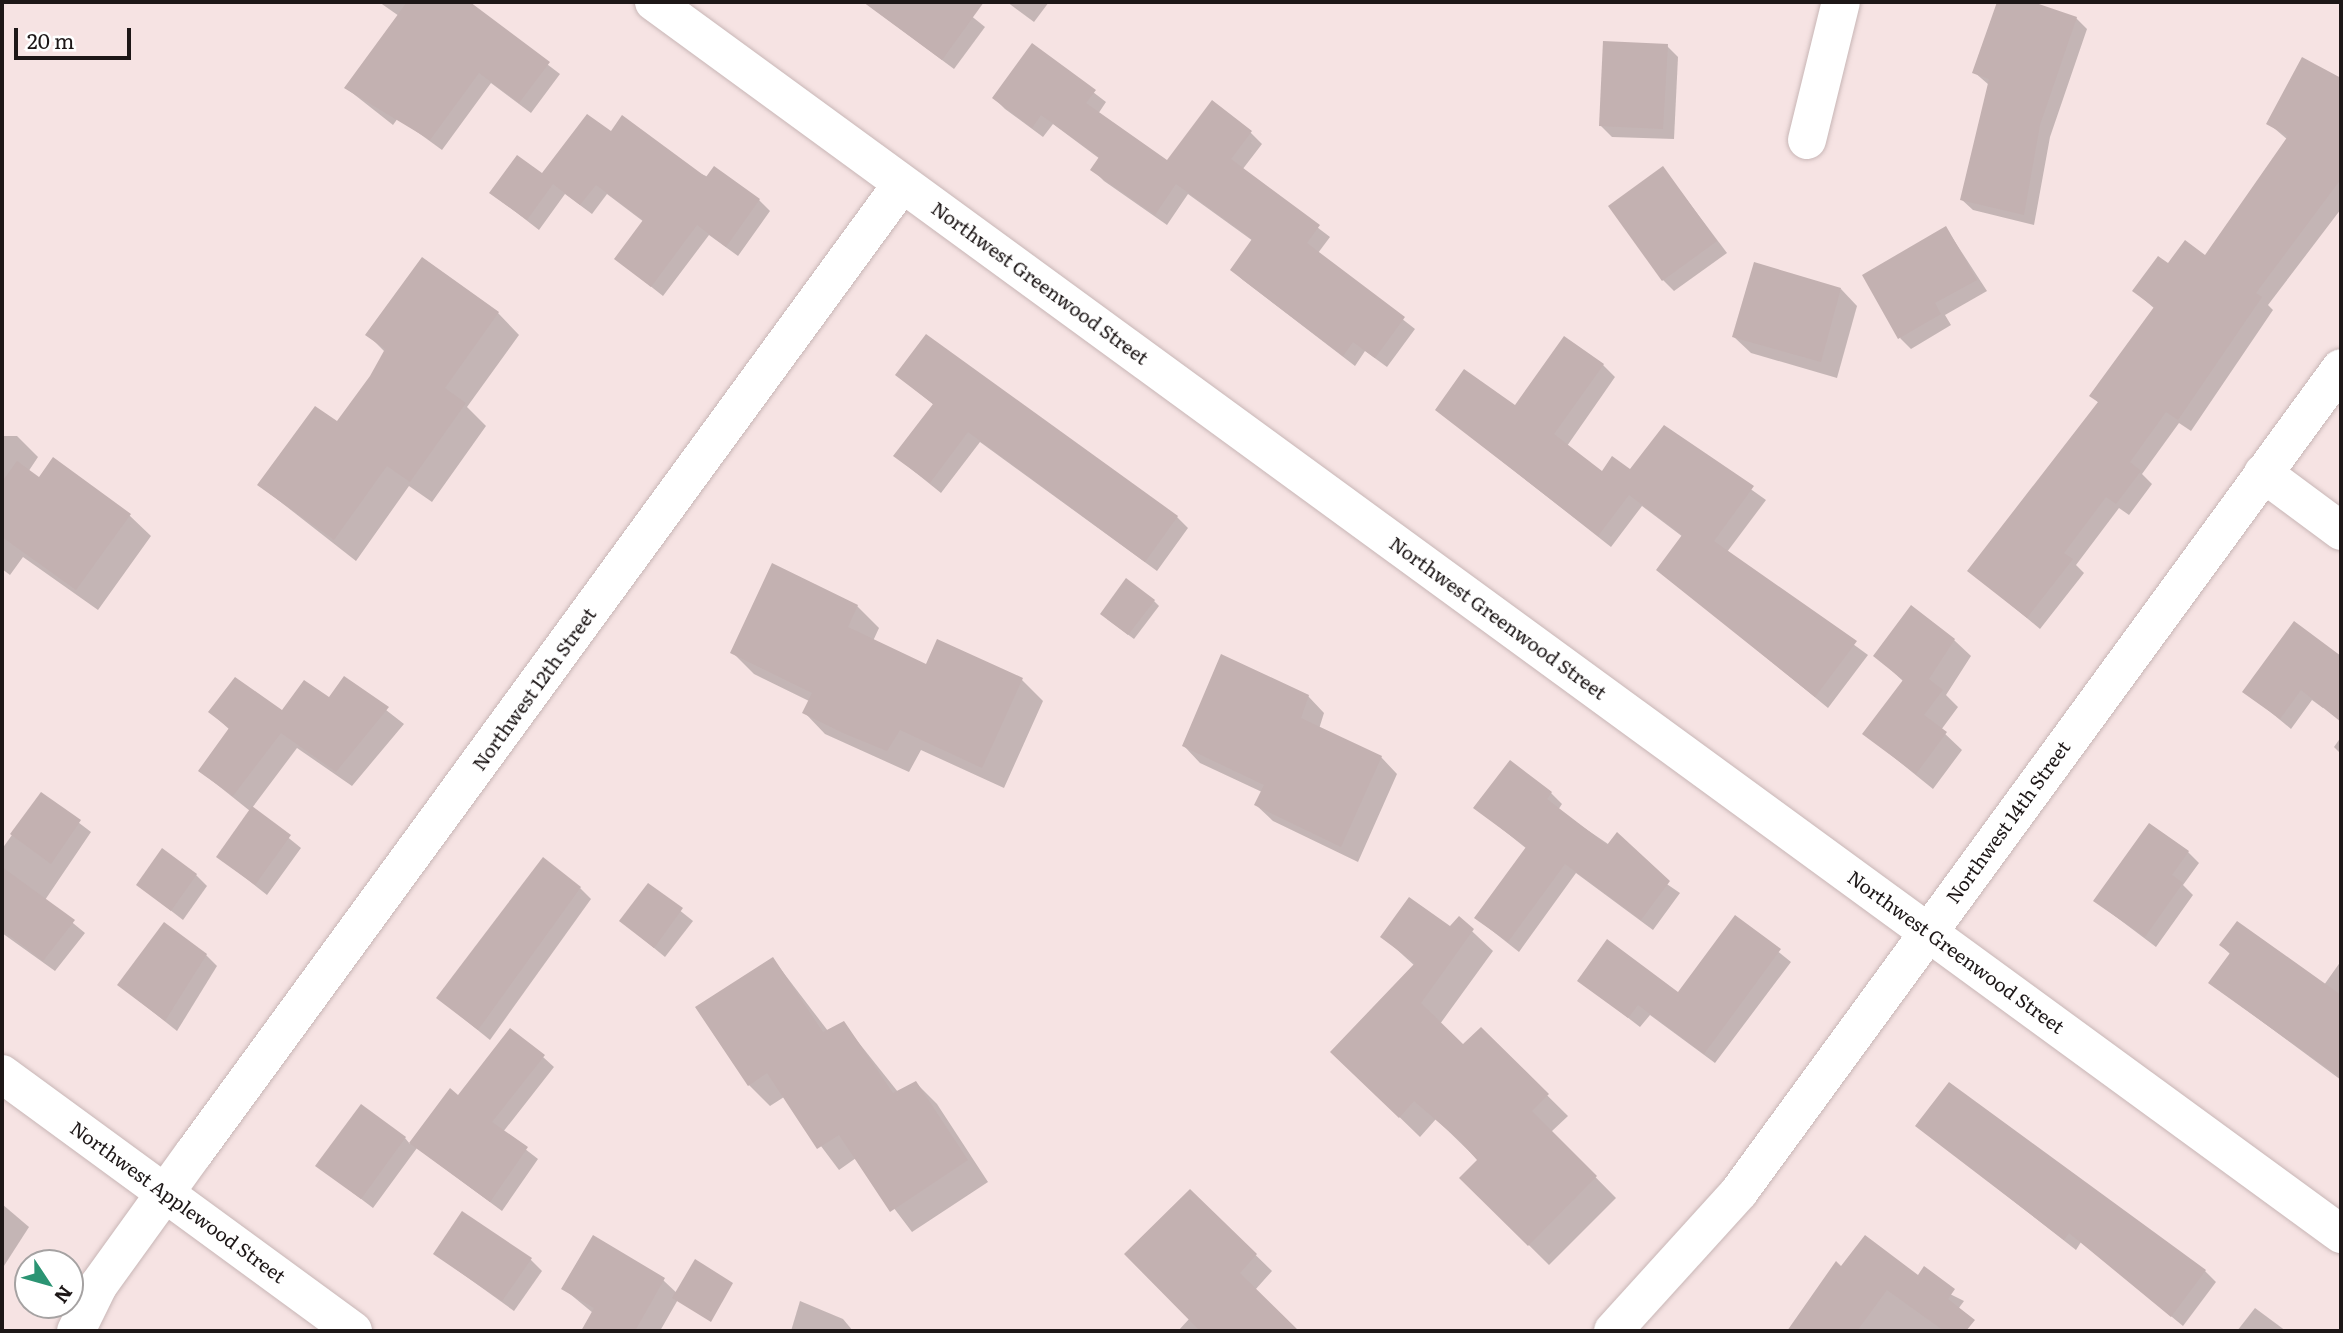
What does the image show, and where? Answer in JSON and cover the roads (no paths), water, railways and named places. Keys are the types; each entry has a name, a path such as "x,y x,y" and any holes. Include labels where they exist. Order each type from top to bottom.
{"street":[{"name":"Northwest Greenwood Street","path":"654,2 2341,1234"},
{"path":"1807,140 1841,2"},
{"name":"Northwest 12th Street","path":"76,1331 98,1286 902,184"},
{"name":"Northwest 14th Street","path":"1612,1331 1739,1192 2341,368"},
{"path":"2263,473 2341,531"},
{"name":"Northwest Applewood Street","path":"2,1074 353,1331"}]}
